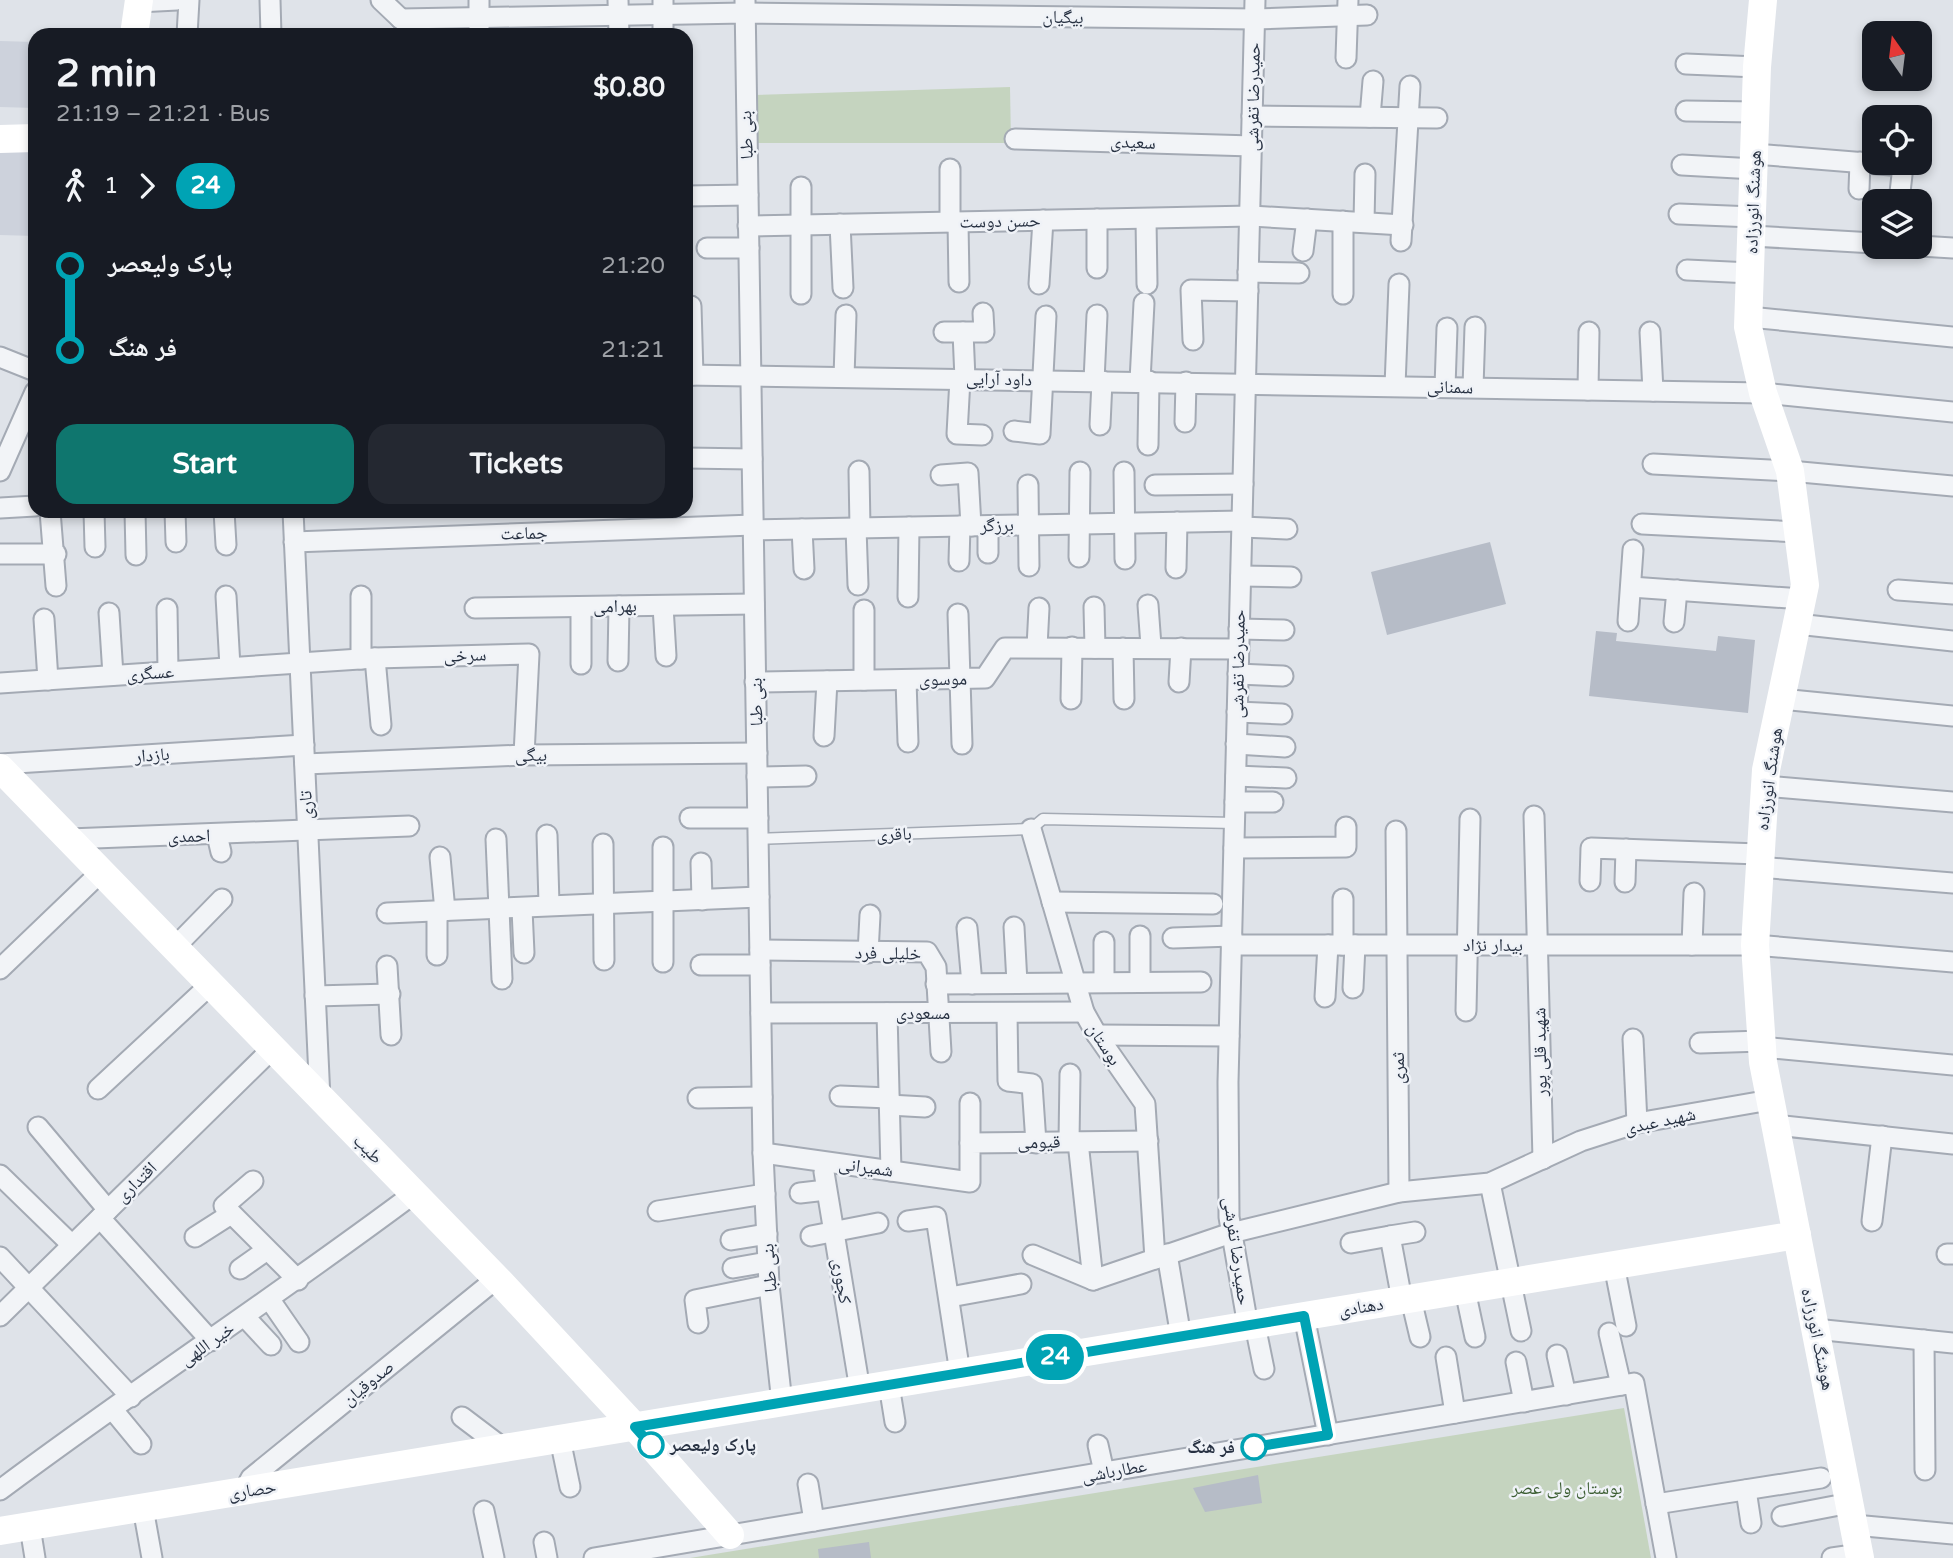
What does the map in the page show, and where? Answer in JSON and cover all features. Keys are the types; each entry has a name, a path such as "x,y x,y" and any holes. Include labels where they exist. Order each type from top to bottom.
{"main road":[{"name":"هوشنگ انورزاده","path":"1763,0 1757,67 1749,317 1763,393 1790,471 1805,585 1765,786 1755,944 1762,1044 1773,1112 1860,1556"},
{"path":"135,28 139,1"},
{"path":"0,139 28,138"},
{"name":"طیب","path":"0,766 496,1279 635,1427 730,1535"},
{"name":"دهنادی","path":"635,1427 1797,1235"},
{"name":"حصاری","path":"0,1531 635,1427"}],"street":[{"path":"139,1 177,0"},
{"path":"187,28 189,0"},
{"path":"270,0 271,28"},
{"path":"381,0 401,27"},
{"path":"663,7 663,28"},
{"name":"بیگیان","path":"401,27 427,9 522,26 543,8 573,26 663,7 1348,7 1367,15"},
{"name":"بنی طبا","path":"745,7 763,1153 769,1285 782,1402"},
{"path":"1346,58 1348,7"},
{"name":"حمیدرضا تفرشی","path":"1255,9 1229,1036 1231,1233 1251,1325 1264,1369"},
{"path":"1686,64 1757,67"},
{"path":"1370,117 1373,80"},
{"path":"1408,118 1410,86"},
{"path":"1686,111 1756,112"},
{"path":"1252,116 1437,118"},
{"name":"حسن دوست","path":"748,226 1251,216 1364,222 1402,233 1408,118"},
{"name":"سعیدی","path":"1015,139 1252,146"},
{"path":"1682,165 1755,161 1860,162 1903,166 1900,189"},
{"path":"1859,189 1860,162"},
{"path":"950,169 959,282"},
{"path":"1364,222 1365,174"},
{"path":"801,187 801,294"},
{"path":"693,196 748,195"},
{"path":"1678,214 1862,241"},
{"path":"1097,219 1097,268"},
{"path":"1146,219 1145,382 1148,445"},
{"path":"1303,251 1307,219"},
{"path":"1039,284 1043,220"},
{"path":"1343,221 1343,293"},
{"path":"840,224 843,288"},
{"path":"1932,247 1953,248"},
{"path":"707,248 748,248"},
{"path":"1687,270 1751,273"},
{"path":"1193,340 1191,290 1299,274"},
{"path":"1395,386 1399,284"},
{"path":"982,435 957,434 962,379 953,329 984,332 983,313"},
{"path":"844,377 846,315"},
{"path":"1097,315 1100,425"},
{"path":"1014,431 1040,434 1046,316"},
{"path":"1749,317 1953,337"},
{"path":"1473,387 1475,327"},
{"path":"1445,387 1447,328"},
{"path":"1588,390 1589,332"},
{"path":"1650,332 1653,391"},
{"path":"0,357 28,367"},
{"name":"داود آرایی","path":"693,375 1247,383"},
{"path":"1185,422 1186,382"},
{"name":"سمنانی","path":"1247,383 1763,393 1953,412"},
{"path":"0,471 28,409"},
{"path":"693,458 752,459"},
{"path":"1653,464 1790,471 1953,486"},
{"path":"858,585 859,471"},
{"path":"1079,557 1080,472"},
{"path":"1124,472 1125,559"},
{"path":"941,475 968,473 973,526 988,554"},
{"path":"1155,485 1243,484"},
{"path":"1028,485 1029,566"},
{"path":"0,508 28,506"},
{"path":"51,518 57,586"},
{"path":"94,518 95,547"},
{"path":"135,518 136,555"},
{"path":"175,518 176,542"},
{"path":"224,518 226,545"},
{"name":"تاری","path":"293,518 320,1099"},
{"path":"1176,568 1177,522"},
{"name":"برزگر","path":"753,528 1177,522 1242,524 1287,529"},
{"path":"1642,524 1798,532"},
{"path":"959,561 973,526"},
{"path":"908,597 909,527"},
{"name":"جماعت","path":"294,542 753,528"},
{"path":"802,529 804,569"},
{"path":"1628,621 1633,550"},
{"path":"0,554 56,554"},
{"path":"1241,576 1291,577"},
{"path":"1631,587 1676,590 1953,641"},
{"path":"1674,622 1676,590"},
{"path":"1898,590 1953,594"},
{"path":"226,596 230,667"},
{"path":"360,596 368,659 381,725"},
{"name":"بهرامی","path":"475,608 754,604"},
{"path":"618,662 619,606"},
{"path":"663,606 666,656"},
{"path":"1148,606 1151,646"},
{"path":"580,607 581,664"},
{"path":"1094,607 1095,648"},
{"path":"1037,647 1039,608"},
{"path":"167,609 168,671"},
{"path":"864,610 864,680"},
{"path":"109,613 113,675"},
{"path":"958,614 962,744"},
{"path":"44,619 48,680"},
{"path":"1239,629 1284,630"},
{"name":"موسوی","path":"755,682 985,678 1005,648 1151,646 1239,649"},
{"path":"1071,699 1072,648"},
{"path":"1123,648 1124,699"},
{"path":"1179,682 1181,648"},
{"name":"سرخی","path":"300,663 529,654 524,755"},
{"name":"عسگری","path":"0,683 300,663"},
{"path":"1238,674 1283,676"},
{"path":"906,680 908,742"},
{"path":"824,736 827,681"},
{"path":"1781,699 1953,716"},
{"path":"1237,712 1282,714"},
{"path":"1236,744 1284,747"},
{"name":"بیگی","path":"304,755 757,753"},
{"name":"بازدار","path":"0,766 304,755"},
{"path":"757,777 806,776"},
{"path":"1236,776 1286,778"},
{"path":"1765,786 1953,802"},
{"path":"1235,802 1273,802"},
{"name":"شهید قلی پور","path":"1534,816 1548,1156"},
{"path":"690,818 758,818"},
{"path":"1466,1010 1470,819"},
{"name":"احمدی","path":"69,839 219,844 308,832 409,826"},
{"path":"1234,848 1346,847 1346,827"},
{"name":"بوستان","path":"1031,829 1084,1012 1145,1104 1161,1256 1181,1337"},
{"name":"ثمری","path":"1396,831 1399,1192"},
{"path":"547,835 548,904"},
{"path":"496,839 502,979"},
{"path":"603,844 604,960"},
{"path":"663,847 663,962"},
{"path":"1590,881 1591,848 1759,860 1953,883"},
{"path":"1625,882 1626,849"},
{"path":"437,955 441,911 440,857"},
{"path":"701,863 702,900"},
{"path":"0,969 101,872"},
{"path":"1692,945 1694,893"},
{"path":"387,913 759,897"},
{"path":"174,948 222,899"},
{"path":"1343,899 1342,945 1353,988"},
{"path":"1052,902 1213,904"},
{"path":"522,909 524,953"},
{"path":"868,953 870,915"},
{"path":"1014,927 1017,983"},
{"path":"967,928 972,984"},
{"path":"1140,936 1140,982"},
{"name":"بیدار نژاد","path":"1173,939 1342,945 1755,944 1953,962"},
{"path":"1104,942 1104,982"},
{"path":"1325,998 1342,945"},
{"name":"خلیلی فرد","path":"701,965 760,957 927,952 934,959 936,984 1201,982"},
{"path":"387,966 391,1035"},
{"path":"936,984 941,1052"},
{"path":"98,1089 210,985"},
{"path":"315,996 390,994"},
{"name":"مسعودی","path":"761,1013 1084,1012"},
{"path":"887,1013 891,1171"},
{"path":"1007,1013 1008,1081 1032,1084 1036,1143"},
{"path":"1097,1035 1229,1036"},
{"path":"1633,1039 1637,1123"},
{"path":"1700,1043 1762,1044 1953,1065"},
{"name":"اقتداری","path":"0,1316 272,1049"},
{"path":"1070,1074 1074,1142 1093,1280"},
{"path":"840,1096 925,1107"},
{"path":"698,1098 762,1097"},
{"path":"970,1103 970,1143"},
{"name":"شهید عبدی","path":"1399,1192 1490,1183 1581,1141 1637,1123 1773,1112 1882,1136 1953,1144"},
{"path":"38,1127 104,1214 211,1341"},
{"path":"1872,1221 1882,1136"},
{"name":"قیومی","path":"970,1143 1148,1141"},
{"name":"شمیرانی","path":"763,1153 970,1182 970,1143"},
{"path":"0,1175 72,1245"},
{"path":"195,1237 228,1210 253,1181"},
{"name":"کجوری","path":"800,1193 825,1181 834,1232 831,1272 860,1390"},
{"path":"1490,1183 1521,1331"},
{"path":"1033,1255 1093,1280 1231,1233 1399,1192"},
{"path":"658,1211 765,1194"},
{"name":"خیر اللهی","path":"0,1490 298,1280 412,1195"},
{"path":"228,1210 298,1280"},
{"path":"908,1221 936,1217 960,1373"},
{"path":"811,1236 878,1223"},
{"path":"1351,1242 1415,1232"},
{"path":"731,1240 767,1234"},
{"path":"1390,1236 1420,1337"},
{"path":"240,1269 267,1250"},
{"path":"0,1257 131,1397"},
{"path":"733,1268 768,1262"},
{"path":"1614,1265 1618,1330 1627,1384 1666,1558"},
{"name":"صدوقیان","path":"244,1491 251,1478 496,1279"},
{"path":"950,1297 1021,1284"},
{"path":"698,1322 695,1300 769,1285"},
{"path":"1465,1290 1475,1337"},
{"path":"270,1300 299,1342"},
{"path":"1304,1316 1328,1435"},
{"path":"246,1317 271,1345"},
{"path":"1815,1329 1953,1342"},
{"path":"1924,1340 1925,1470"},
{"path":"1557,1355 1566,1395"},
{"path":"1447,1357 1455,1413"},
{"path":"1516,1362 1524,1402"},
{"name":"عطارباشی","path":"594,1558 1627,1384"},
{"path":"890,1385 895,1422"},
{"path":"113,1410 141,1444"},
{"path":"462,1417 503,1448"},
{"path":"560,1439 570,1487"},
{"path":"1098,1445 1104,1472"},
{"path":"1656,1504 1821,1479"},
{"path":"808,1485 814,1521"},
{"path":"1746,1490 1751,1523"},
{"path":"143,1508 152,1558"},
{"path":"484,1511 494,1558"},
{"path":"1782,1516 1852,1514 1953,1534"},
{"path":"30,1527 35,1558"},
{"path":"1832,1558 1860,1556"}],"lane":[{"name":"باقری","path":"758,839 1031,829 1044,819 1235,823"}],"shaded area":[{"path":"0,41 28,42 28,108 0,107"},
{"path":"0,148 28,149 28,236 0,235"}],"green space":[{"path":"1010,87 1011,143 753,143 753,95"},
{"name":"بوستان ولی عصر","path":"1624,1408 1651,1558 690,1558"}],"building":[{"path":"1490,542 1506,604 1387,635 1371,572"},
{"path":"1596,631 1617,633 1616,641 1716,651 1718,636 1755,640 1748,713 1589,696"},
{"path":"1258,1475 1262,1503 1205,1512 1193,1488"},
{"path":"869,1542 871,1558 819,1558 818,1549"}],"bus line":[{"name":"24","path":"651,1445 635,1427 1304,1316 1328,1435 1254,1447"}],"place":[{"name":"پارک ولیعصر","path":"651,1445"},
{"name":"فر هنگ","path":"1254,1447"}]}
